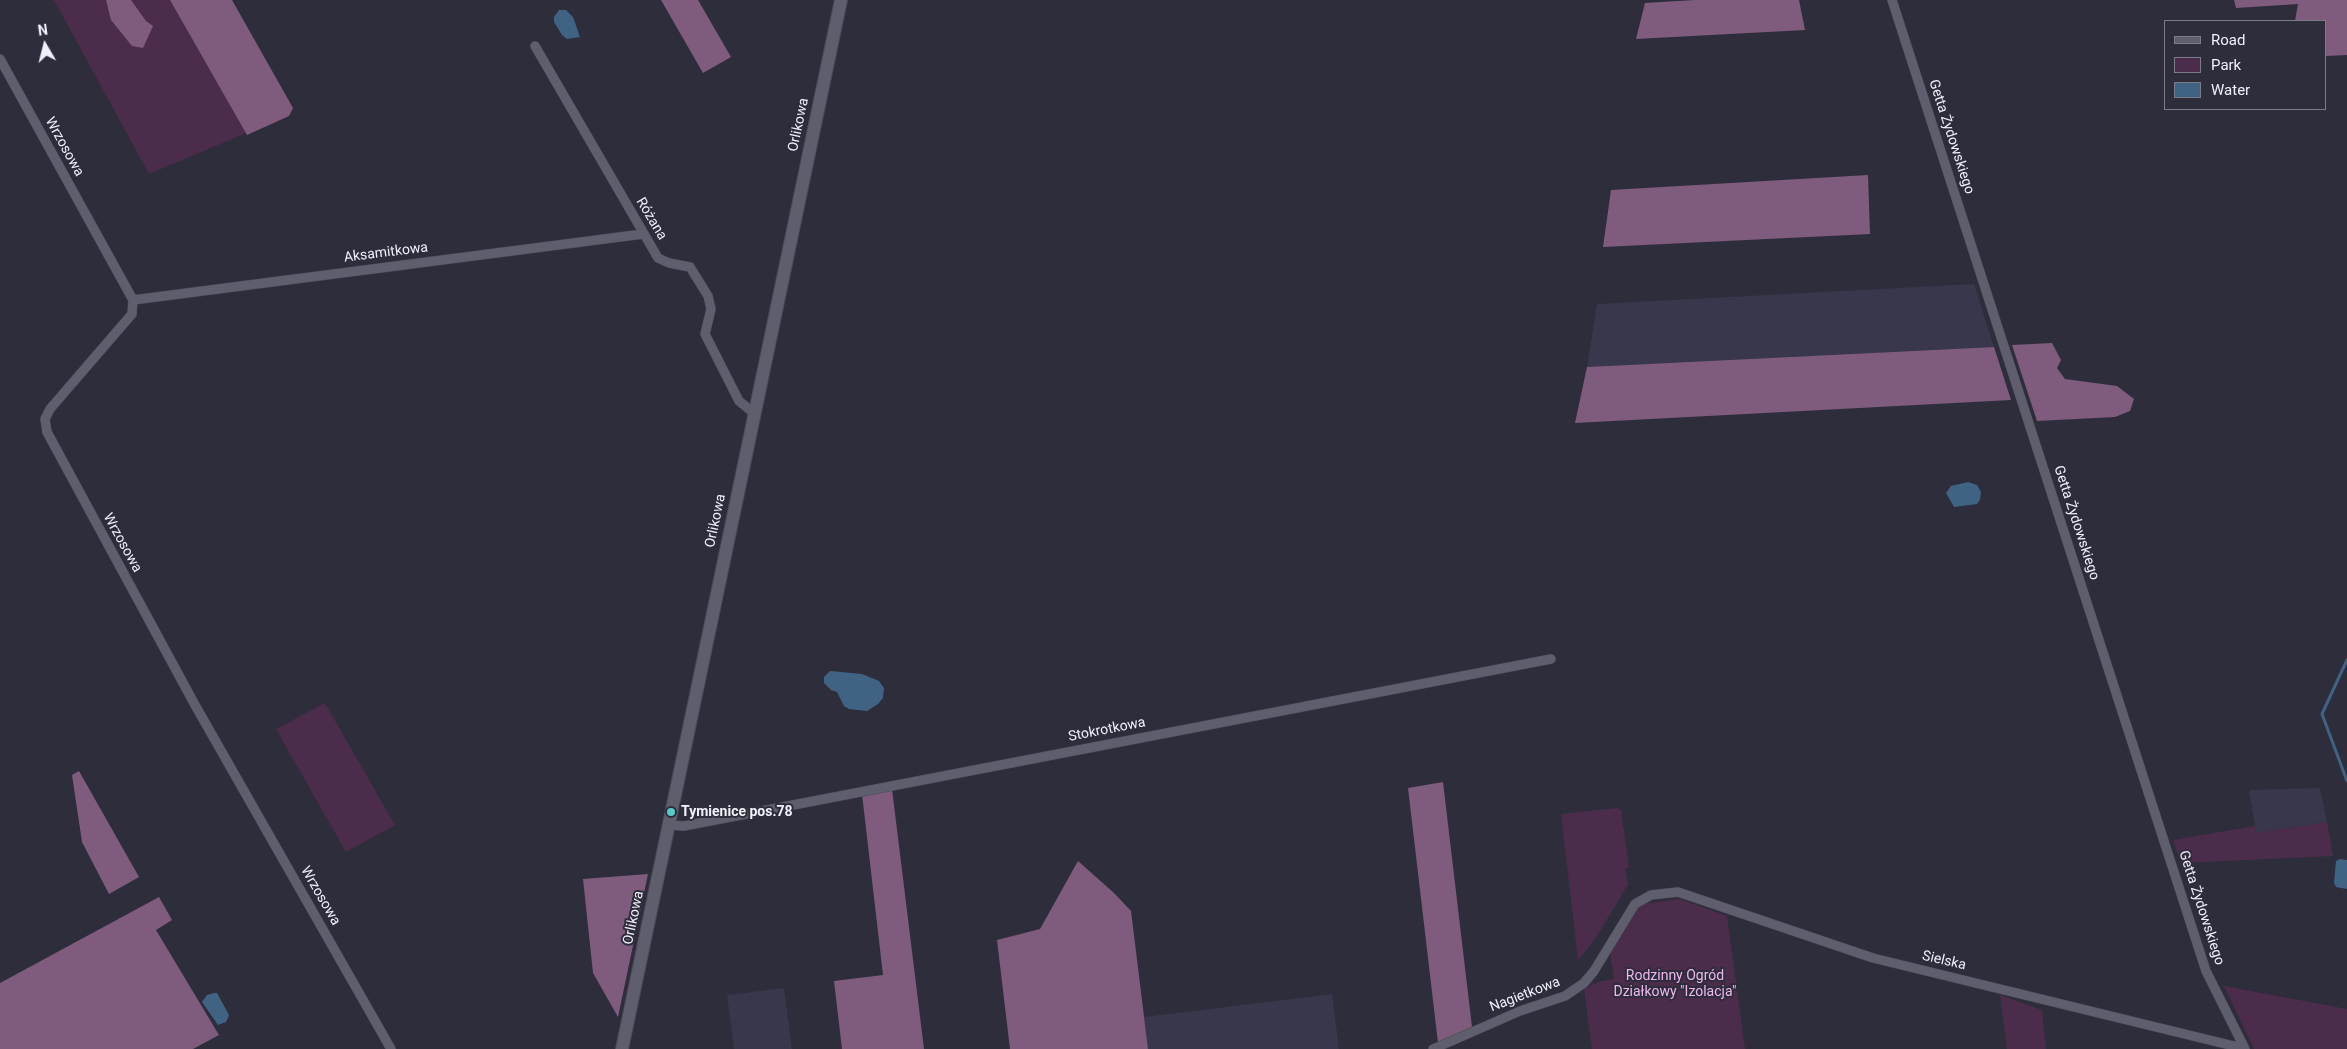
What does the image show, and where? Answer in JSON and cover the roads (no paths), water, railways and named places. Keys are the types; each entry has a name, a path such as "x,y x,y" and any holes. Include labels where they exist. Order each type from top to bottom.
{"street":[{"name":"Orlikowa","path":"622,1049 841,0"},
{"name":"Getta Żydowskiego","path":"1892,0 2206,971 2244,1047"},
{"name":"Różana","path":"535,46 658,258 669,263 690,267 708,296 711,309 705,334 739,401 754,413"},
{"name":"Wrzosowa","path":"0,59 133,300 132,314 50,409 45,419 47,432 195,705 391,1049"},
{"name":"Aksamitkowa","path":"133,300 643,234"},
{"name":"Stokrotkowa","path":"669,825 693,824 1551,659"},
{"name":"Sielska","path":"1644,897 1678,892 1873,958 2244,1047"},
{"name":"Nagietkowa","path":"1433,1049 1520,1011 1547,1004 1565,996 1584,983 1594,971 1634,904 1644,897"}],"water":[{"path":"559,10 566,10 573,17 580,37 567,39 562,35 554,22 554,17"},
{"path":"1968,482 1977,485 1981,492 1980,500 1977,504 1954,507 1946,493 1951,486"},
{"path":"830,671 862,674 879,681 884,688 883,698 878,704 867,711 849,709 844,706 837,692 831,690 824,683 824,677"},
{"path":"2340,859 2347,860 2347,889 2336,887 2334,883 2336,861"},
{"path":"217,993 229,1015 226,1022 218,1025 202,1002 207,995"}],"waterway":[{"path":"2347,660 2322,714 2347,781"}],"place":[{"name":"Tymienice pos.78","path":"671,812"}],"park label":[{"name":"Rodzinny Ogród Działkowy \"Izolacja\"","path":"1675,984"}]}
